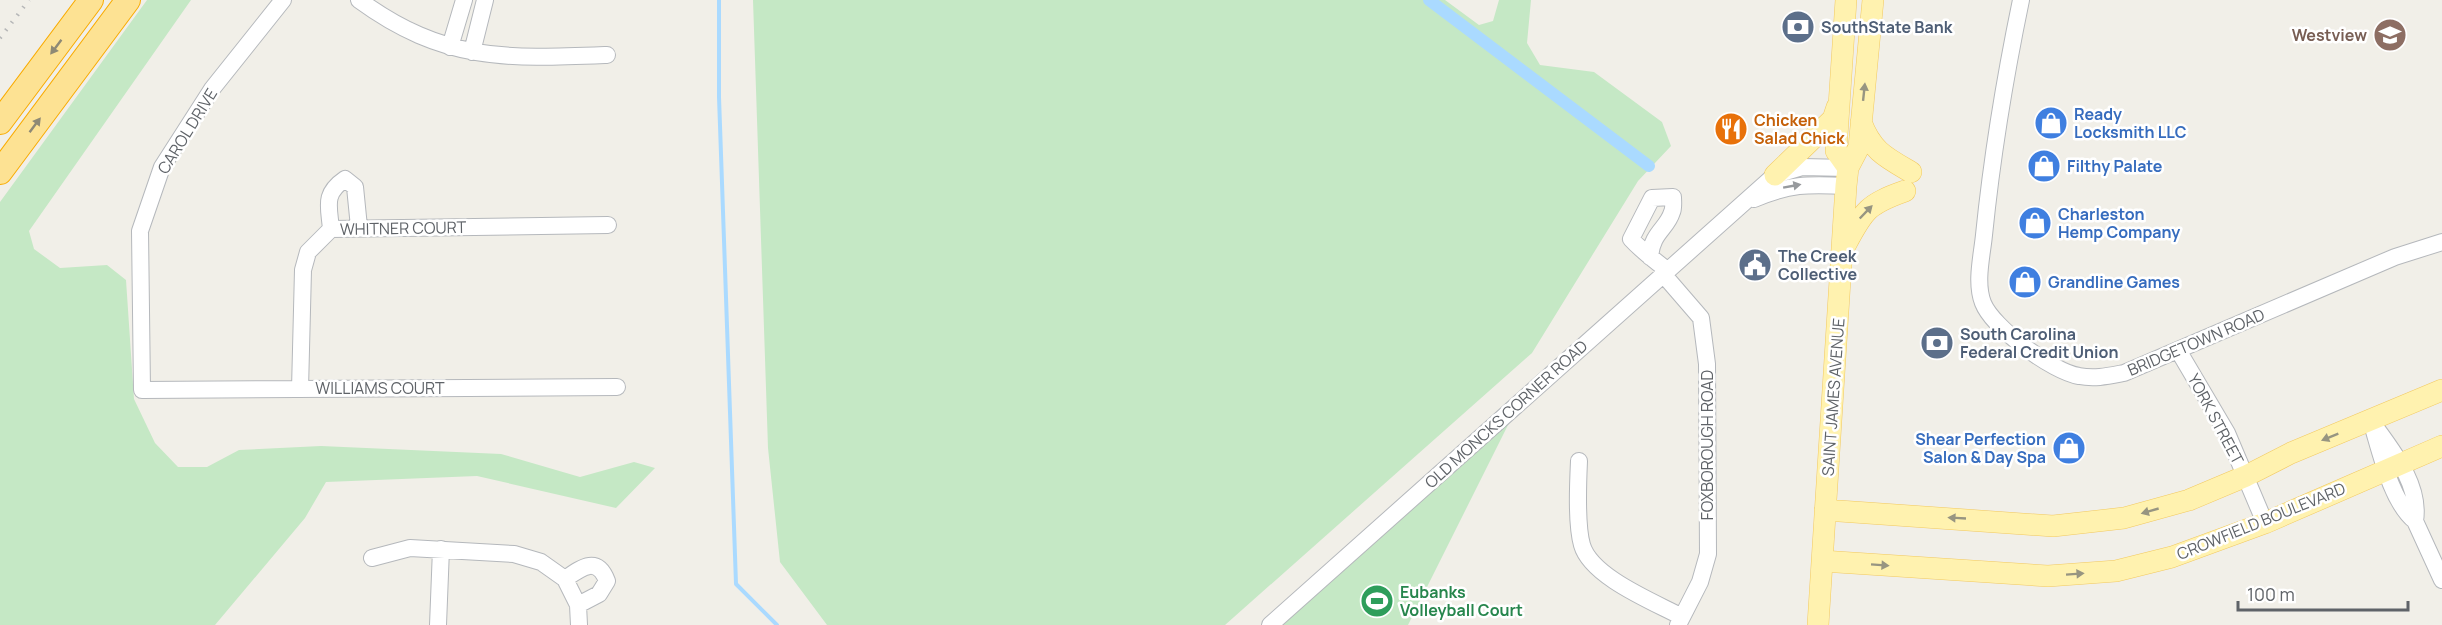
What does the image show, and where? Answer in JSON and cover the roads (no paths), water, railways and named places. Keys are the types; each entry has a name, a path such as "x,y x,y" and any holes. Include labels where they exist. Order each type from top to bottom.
{"highway":[{"path":"0,122 91,0"},
{"path":"0,172 128,0"}],"main road":[{"name":"SAINT JAMES AVENUE","path":"1846,0 1836,150 1847,177"},
{"name":"SAINT JAMES AVENUE","path":"1818,625 1847,177 1859,147 1873,0"},
{"path":"1774,175 1833,119 1838,104"},
{"path":"1843,250 1862,216 1871,206 1908,182 1867,139 1861,122"},
{"path":"1826,510 2053,526 2124,518 2188,500 2246,476 2291,453 2442,390"},
{"name":"CROWFIELD BOULEVARD","path":"1822,561 2048,576 2116,572 2172,557 2265,523 2442,446"}],"street":[{"name":"CAROL DRIVE","path":"142,390 141,231 150,200 162,167 184,131 212,89 283,0"},
{"path":"359,0 422,38 472,52 529,58 607,55"},
{"path":"450,47 464,0"},
{"path":"472,52 485,0"},
{"name":"BRIDGETOWN ROAD","path":"2021,0 1988,198 1979,274 1983,302 1997,324 2020,344 2050,364 2076,376 2100,378 2124,373 2395,257 2442,242"},
{"path":"1774,175 1802,167 1847,177"},
{"name":"OLD MONCKS CORNER ROAD","path":"1270,625 1774,175"},
{"path":"1742,204 1779,188 1847,177"},
{"path":"331,229 328,198 335,186 345,180 355,187 359,227"},
{"name":"WHITNER COURT","path":"300,389 303,270 308,252 331,229 608,225"},
{"name":"FOXBOROUGH ROAD","path":"1650,257 1665,272 1701,318 1707,364 1708,554 1700,582 1680,621"},
{"name":"YORK STREET","path":"2178,350 2227,433 2265,523"},
{"name":"WILLIAMS COURT","path":"142,390 618,387"},
{"path":"2371,421 2393,466 2406,513 2415,521 2442,580"},
{"path":"1579,461 1578,492 1582,546 1598,570 1680,621"},
{"path":"372,558 410,548 514,554 541,562 565,579 578,605 579,625"},
{"path":"438,625 441,549"},
{"path":"565,579 584,566 596,567 604,573 607,581 599,594 578,605"}],"waterway":[{"path":"719,0 719,97 736,584 777,625"},
{"path":"1429,0 1649,166"}],"railway":[{"path":"0,38 29,0"}],"place":[{"name":"SouthState Bank","path":"1798,27"},
{"name":"Westview","path":"2390,35"},
{"name":"Ready Locksmith LLC","path":"2051,123"},
{"name":"Chicken Salad Chick","path":"1731,129"},
{"name":"Filthy Palate","path":"2044,166"},
{"name":"Charleston Hemp Company","path":"2035,223"},
{"name":"The Creek Collective","path":"1755,265"},
{"name":"Grandline Games","path":"2025,282"},
{"name":"South Carolina Federal Credit Union","path":"1937,343"},
{"name":"Shear Perfection Salon & Day Spa","path":"2069,448"},
{"name":"Eubanks Volleyball Court","path":"1377,601"}]}
